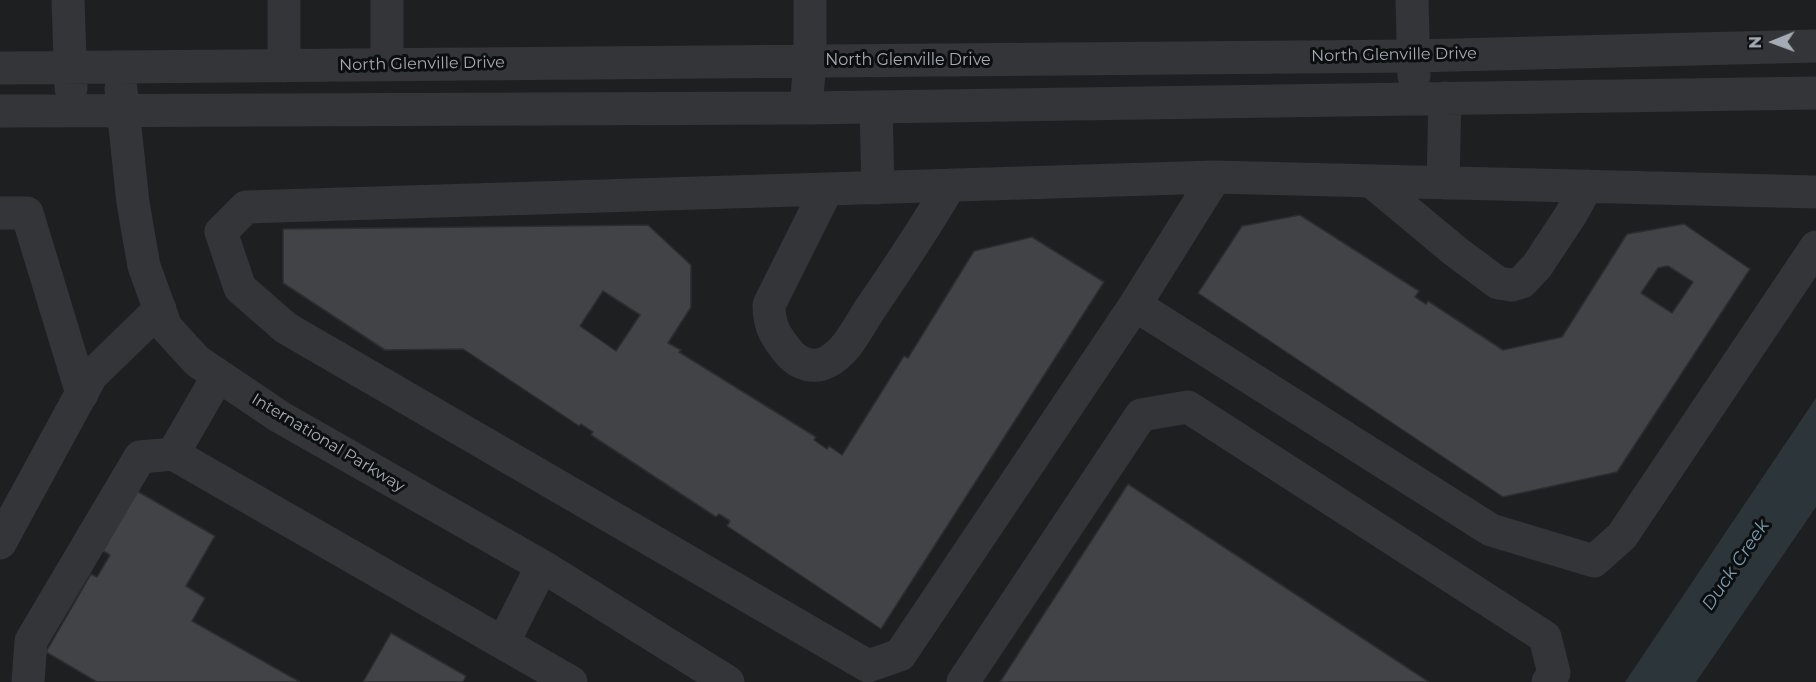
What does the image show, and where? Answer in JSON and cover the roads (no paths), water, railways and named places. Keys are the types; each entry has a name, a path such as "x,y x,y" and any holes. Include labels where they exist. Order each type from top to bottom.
{"street":[{"path":"68,0 71,111"},
{"path":"284,0 284,66"},
{"path":"387,0 387,65"},
{"path":"806,108 810,61 810,0"},
{"path":"1413,0 1414,56 1430,98 1443,183"},
{"name":"North Glenville Drive","path":"0,68 1414,56 1816,46"},
{"name":"International Parkway","path":"120,67 133,203 144,266 166,327 197,361 280,417 542,566 728,682"},
{"path":"0,111 806,108 1816,93"},
{"path":"876,107 878,188"},
{"path":"1215,177 1135,305 900,655 868,666 286,328 240,288 221,232 246,207 1215,177 1816,192"},
{"path":"1371,181 1455,252 1498,283 1512,285 1522,282 1536,266 1587,186"},
{"path":"827,189 769,305 769,322 780,342 796,360 813,366 827,362 846,345 922,234 950,185"},
{"path":"0,213 27,213 82,394"},
{"path":"1135,305 1491,530 1594,561 1622,536 1816,247"},
{"path":"0,543 92,376 160,309"},
{"path":"173,454 218,375"},
{"path":"963,682 1141,415 1188,407 1545,637 1554,673 1548,682"},
{"path":"28,682 26,680 31,641 141,457 173,454 571,682"},
{"path":"503,643 542,566"}],"water":[{"name":"Duck Creek","path":"1816,398 1816,507 1696,682 1625,682"}]}
